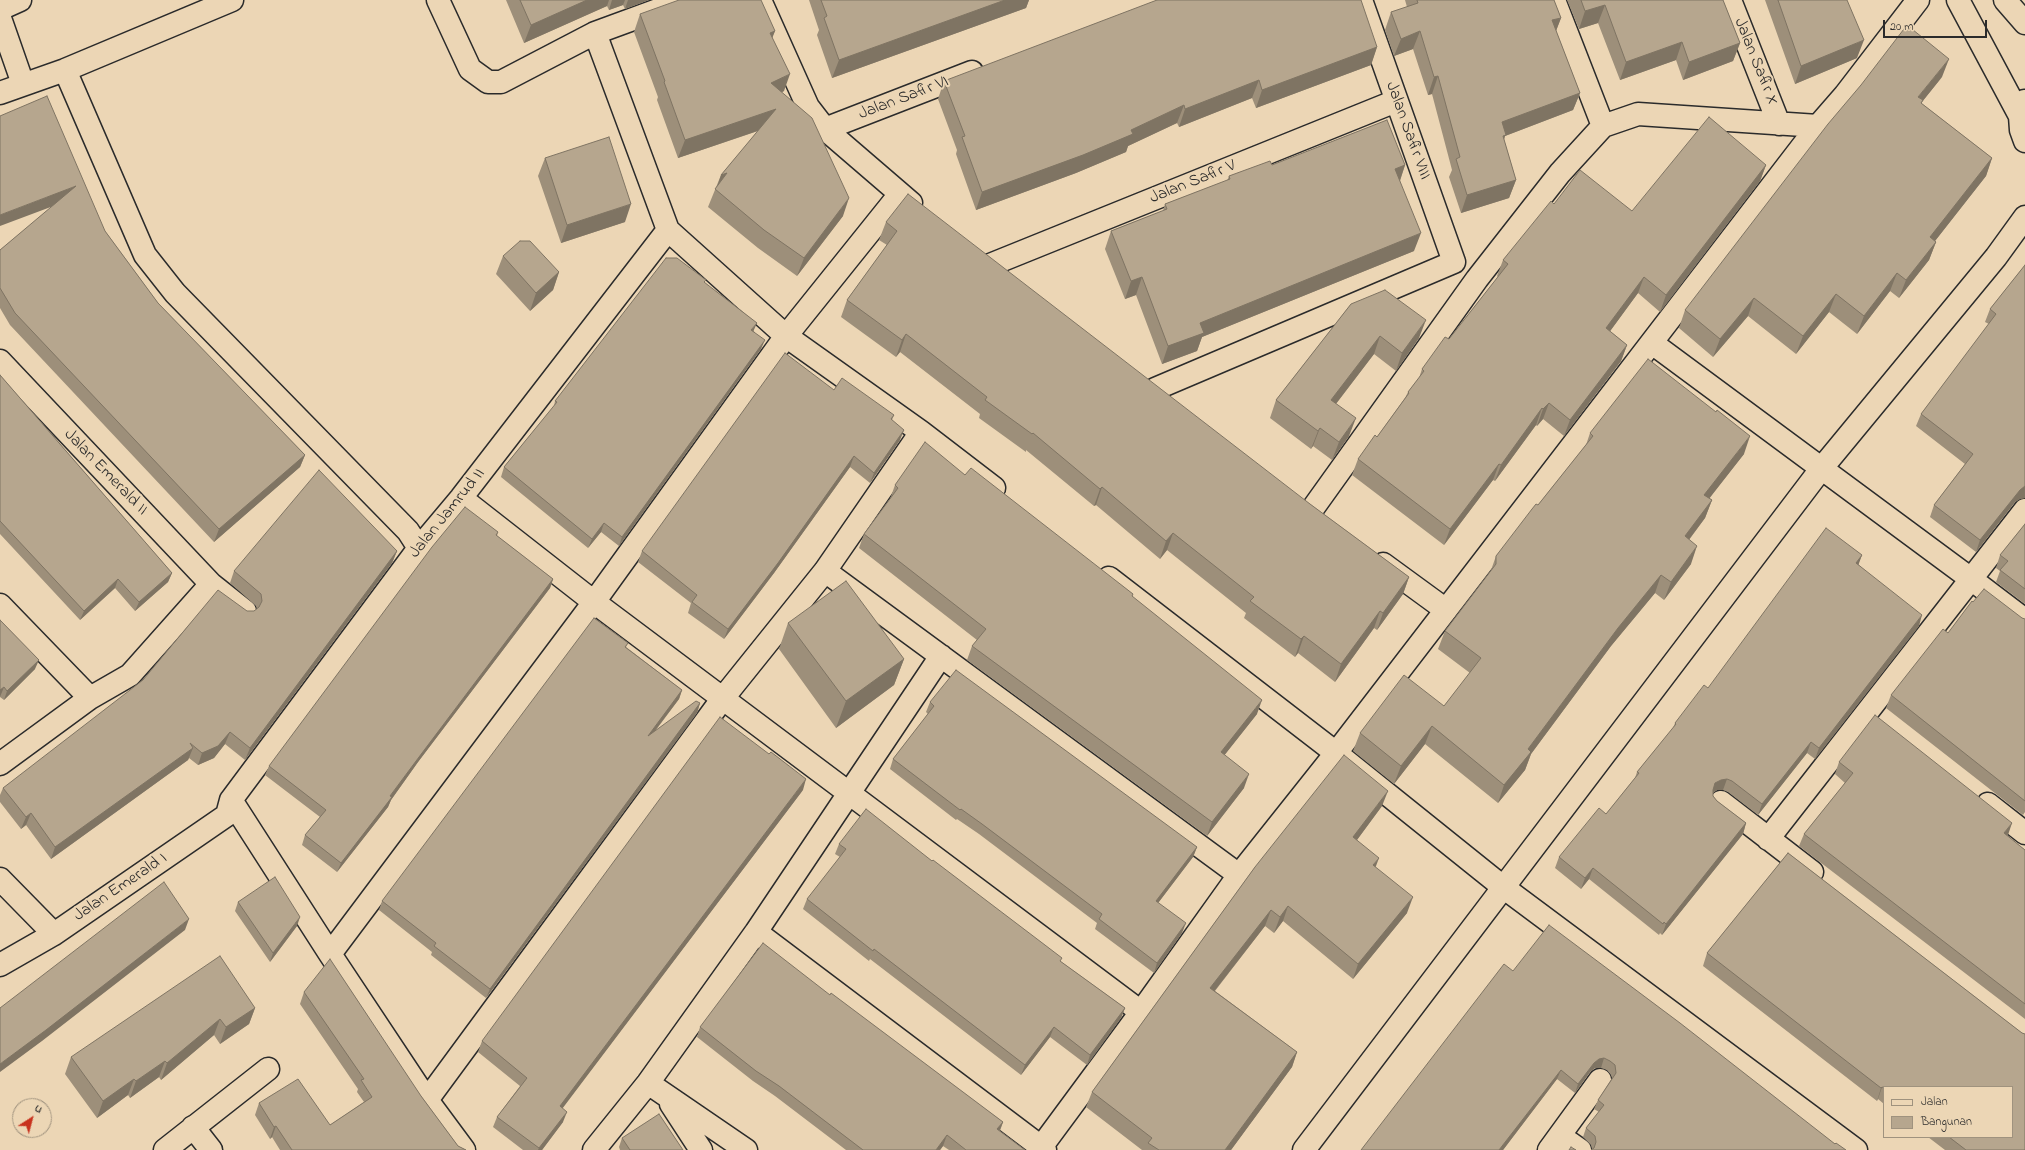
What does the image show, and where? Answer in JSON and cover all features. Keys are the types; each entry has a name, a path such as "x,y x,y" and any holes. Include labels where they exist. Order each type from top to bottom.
{"street":[{"path":"0,9 20,0"},
{"path":"0,93 65,70 232,0"},
{"path":"438,0 470,69 488,82 501,82 595,33 685,0"},
{"path":"760,0 808,107 825,129 924,213"},
{"name":"Jalan Safir VIII","path":"1361,0 1454,262"},
{"path":"1554,0 1603,126"},
{"name":"Jalan Safir X","path":"1730,0 1779,124"},
{"path":"756,932 1042,1149 1142,1012 1239,875 1336,753 1818,126 1846,95 1918,0"},
{"path":"1958,0 2022,108 2021,130 2025,141"},
{"path":"2005,0 2025,23"},
{"path":"0,18 23,84"},
{"path":"595,33 668,230 786,336 921,432 1009,500"},
{"name":"Jalan Safir VI","path":"825,129 993,64"},
{"path":"65,70 145,255 175,293 408,531 419,548"},
{"name":"Jalan Safir V","path":"990,265 1396,101"},
{"path":"1292,497 1318,516 1477,279 1560,173 1603,126 1638,114 1818,126"},
{"path":"330,954 594,602 786,336 900,194"},
{"path":"1304,1150 1821,469 1996,257 2025,217"},
{"name":"Jalan Jamrud II","path":"231,800 419,548 461,498 668,230"},
{"path":"972,251 1009,279"},
{"path":"1173,404 1148,384 1454,262 1477,279"},
{"path":"1652,342 1821,469 1972,579 2025,620"},
{"name":"Jalan Emerald II","path":"0,361 211,584 245,611"},
{"path":"428,1100 723,698 825,571 921,432"},
{"path":"461,498 594,602 1142,1012"},
{"path":"1768,839 1875,715 1972,579 2025,510"},
{"path":"1369,554 1446,610"},
{"path":"1090,563 1336,753 1503,887 1856,1150"},
{"path":"825,571 1239,875"},
{"path":"0,764 90,698 130,675 211,584"},
{"path":"0,605 90,698"},
{"path":"594,1150 648,1083 756,932 941,656"},
{"path":"1975,794 2025,833"},
{"path":"231,800 330,954 428,1100 464,1150"},
{"name":"Jalan Emerald I","path":"1,963 54,934 227,815 231,800"},
{"path":"1721,802 1825,882"},
{"path":"0,879 54,934"},
{"path":"165,1150 193,1126 268,1069"},
{"path":"1580,1150 1555,1143 1600,1080"},
{"path":"648,1083 746,1150"},
{"path":"665,1096 701,1150"},
{"path":"193,1126 211,1150"}],"building":[{"path":"520,0 587,0 531,25"},
{"path":"679,0 761,0 775,31 770,33 790,74 771,83 812,118 849,198 804,258 764,230 715,189 727,173 721,175 776,109 685,140 640,14"},
{"path":"821,0 1005,0 839,60 824,18 827,16"},
{"path":"1157,0 1361,0 1377,47 1262,90 1259,80 1185,109 1184,105 1131,130 1133,134 1083,155 982,192 962,137 965,136 944,81"},
{"path":"1417,0 1554,0 1561,18 1552,20 1580,93 1502,122 1506,135 1503,136 1516,180 1467,195 1456,159 1460,157 1438,76 1434,77 1420,31 1401,39 1391,12 1418,3"},
{"path":"1581,0 1723,0 1740,43 1689,62 1682,42 1626,62 1605,5 1585,11"},
{"path":"1778,0 1847,0 1864,40 1801,66"},
{"path":"1907,25 1949,59 1918,97 1923,100 1921,103 1992,158 1930,237 1936,242 1906,280 1897,273 1864,316 1836,294 1803,336 1754,298 1720,339 1685,310 1828,124 1861,85"},
{"path":"47,96 105,231 158,303 305,455 219,529 15,313 0,288 0,250 76,186 0,215 0,116"},
{"path":"1709,117 1766,165 1666,295 1644,277 1606,328 1627,345 1570,420 1549,403 1543,409 1542,408 1501,465 1499,464 1450,529 1358,459 1375,435 1377,437 1409,393 1408,392 1424,371 1422,369 1445,337 1449,339 1508,264 1503,260 1551,201 1554,204 1580,170 1632,211"},
{"path":"1387,120 1405,165 1395,169 1421,233 1200,323 1204,333 1168,346 1142,277 1131,281 1111,231 1167,209 1165,204 1230,179 1229,176 1270,161 1272,165"},
{"path":"609,137 631,204 567,225 545,158"},
{"path":"908,194 1310,504 1409,577 1383,613 1380,611 1341,664 1304,636 1301,639 1250,601 1254,597 1173,533 1166,541 1102,487 1100,489 1033,433 1032,434 985,400 987,397 906,334 902,340 847,300 897,231 886,222"},
{"path":"520,241 530,241 559,272 536,293 503,256"},
{"path":"666,258 677,258 706,280 704,282 757,323 751,330 765,340 622,537 604,523 592,539 504,467 557,402 555,401"},
{"path":"2025,265 2025,486 2020,490 1980,540 1934,505 1973,454 1921,414 1996,314 1990,309"},
{"path":"1385,290 1426,320 1402,353 1380,336 1331,400 1356,418 1339,442 1320,428 1318,431 1276,400 1351,304"},
{"path":"785,353 834,390 842,378 894,415 891,419 904,430 874,473 854,456 778,563 728,629 692,602 697,595 642,551"},
{"path":"1648,359 1716,412 1717,410 1750,436 1704,495 1712,500 1685,536 1697,546 1671,582 1661,575 1618,628 1528,749 1531,752 1504,785 1432,726 1401,766 1360,733 1404,675 1444,706 1481,658 1445,631 1496,564 1496,556 1536,504 1538,505 1593,436 1590,433"},
{"path":"0,375 172,573 139,602 118,579 84,611 0,521"},
{"path":"925,442 965,475 971,468 1133,594 1132,596 1262,700 1221,752 1249,774 1212,822 972,646 986,629 864,534 898,488 895,485"},
{"path":"319,470 397,551 250,748 230,732 218,746 202,753 190,743 193,748 55,847 31,813 26,817 3,788 143,680 218,590 247,611 254,611 259,607 262,601 261,594 234,571"},
{"path":"465,507 498,532 496,535 553,579 390,796 392,797 341,863 305,835 326,810 269,766 432,547"},
{"path":"2025,524 2025,589 2000,570 2008,561 2000,555"},
{"path":"1826,528 1862,555 1856,563 1922,615 1819,748 1811,742 1762,804 1732,781 1727,779 1715,783 1713,796 1717,801 1746,823 1666,924 1664,922 1663,924 1593,868 1585,878 1559,857 1599,808 1606,814 1639,773 1637,772 1676,724 1675,723 1704,685 1708,688"},
{"path":"846,581 904,659 846,701 788,623"},
{"path":"1984,589 2025,619 2025,801 1891,695 1943,629 1948,633 1972,601 1973,602"},
{"path":"594,618 628,643 625,647 682,690 648,736 696,701 700,703 490,989 434,946 436,943 382,901"},
{"path":"0,620 39,660 7,691 4,687 0,690"},
{"path":"956,670 1197,847 1156,901 1186,923 1157,963 1099,919 1102,914 893,759 934,706 930,702"},
{"path":"1875,715 2012,823 2004,833 2025,850 2025,1004 1804,834 1853,773 1839,762"},
{"path":"720,717 769,754 771,752 806,779 560,1106 567,1112 539,1148 497,1117 527,1078 482,1041"},
{"path":"1344,755 1388,791 1353,837 1379,858 1373,865 1413,897 1358,964 1288,906 1280,917 1271,910 1210,988 1297,1052 1225,1150 1159,1150 1148,1143 1152,1138 1092,1092 1255,867"},
{"path":"866,809 932,861 933,860 1062,958 1060,961 1125,1008 1090,1055 1054,1027 1025,1065 874,949 873,951 807,899 846,849 839,844"},
{"path":"1788,853 2025,1034 2025,1150 1966,1150 1950,1138 2013,1138 2013,1086 1883,1086 1881,1088 1707,953"},
{"path":"275,877 300,917 273,953 238,902"},
{"path":"164,882 189,919 0,1064 0,1008"},
{"path":"1549,925 1680,1023 1835,1144 1836,1143 1846,1150 1591,1150 1594,1148 1596,1142 1595,1136 1586,1128 1604,1105 1598,1100 1616,1073 1615,1065 1604,1058 1599,1059 1594,1063 1578,1084 1561,1070 1499,1150 1361,1150 1504,964 1513,971"},
{"path":"763,943 830,995 831,993 1003,1122 997,1129 1025,1150 966,1150 947,1135 936,1150 863,1150 779,1086 756,1071 700,1027"},
{"path":"220,956 255,1008 226,1027 220,1019 167,1063 165,1061 136,1081 134,1079 103,1101 71,1057"},
{"path":"330,959 421,1096 458,1146 466,1150 292,1150 276,1126 274,1127 259,1103 298,1079 330,1125 372,1097 361,1080 364,1079 304,992"},
{"path":"659,1114 683,1150 630,1150 622,1138"},
{"path":"1571,1147 1576,1150 1569,1150"}]}
